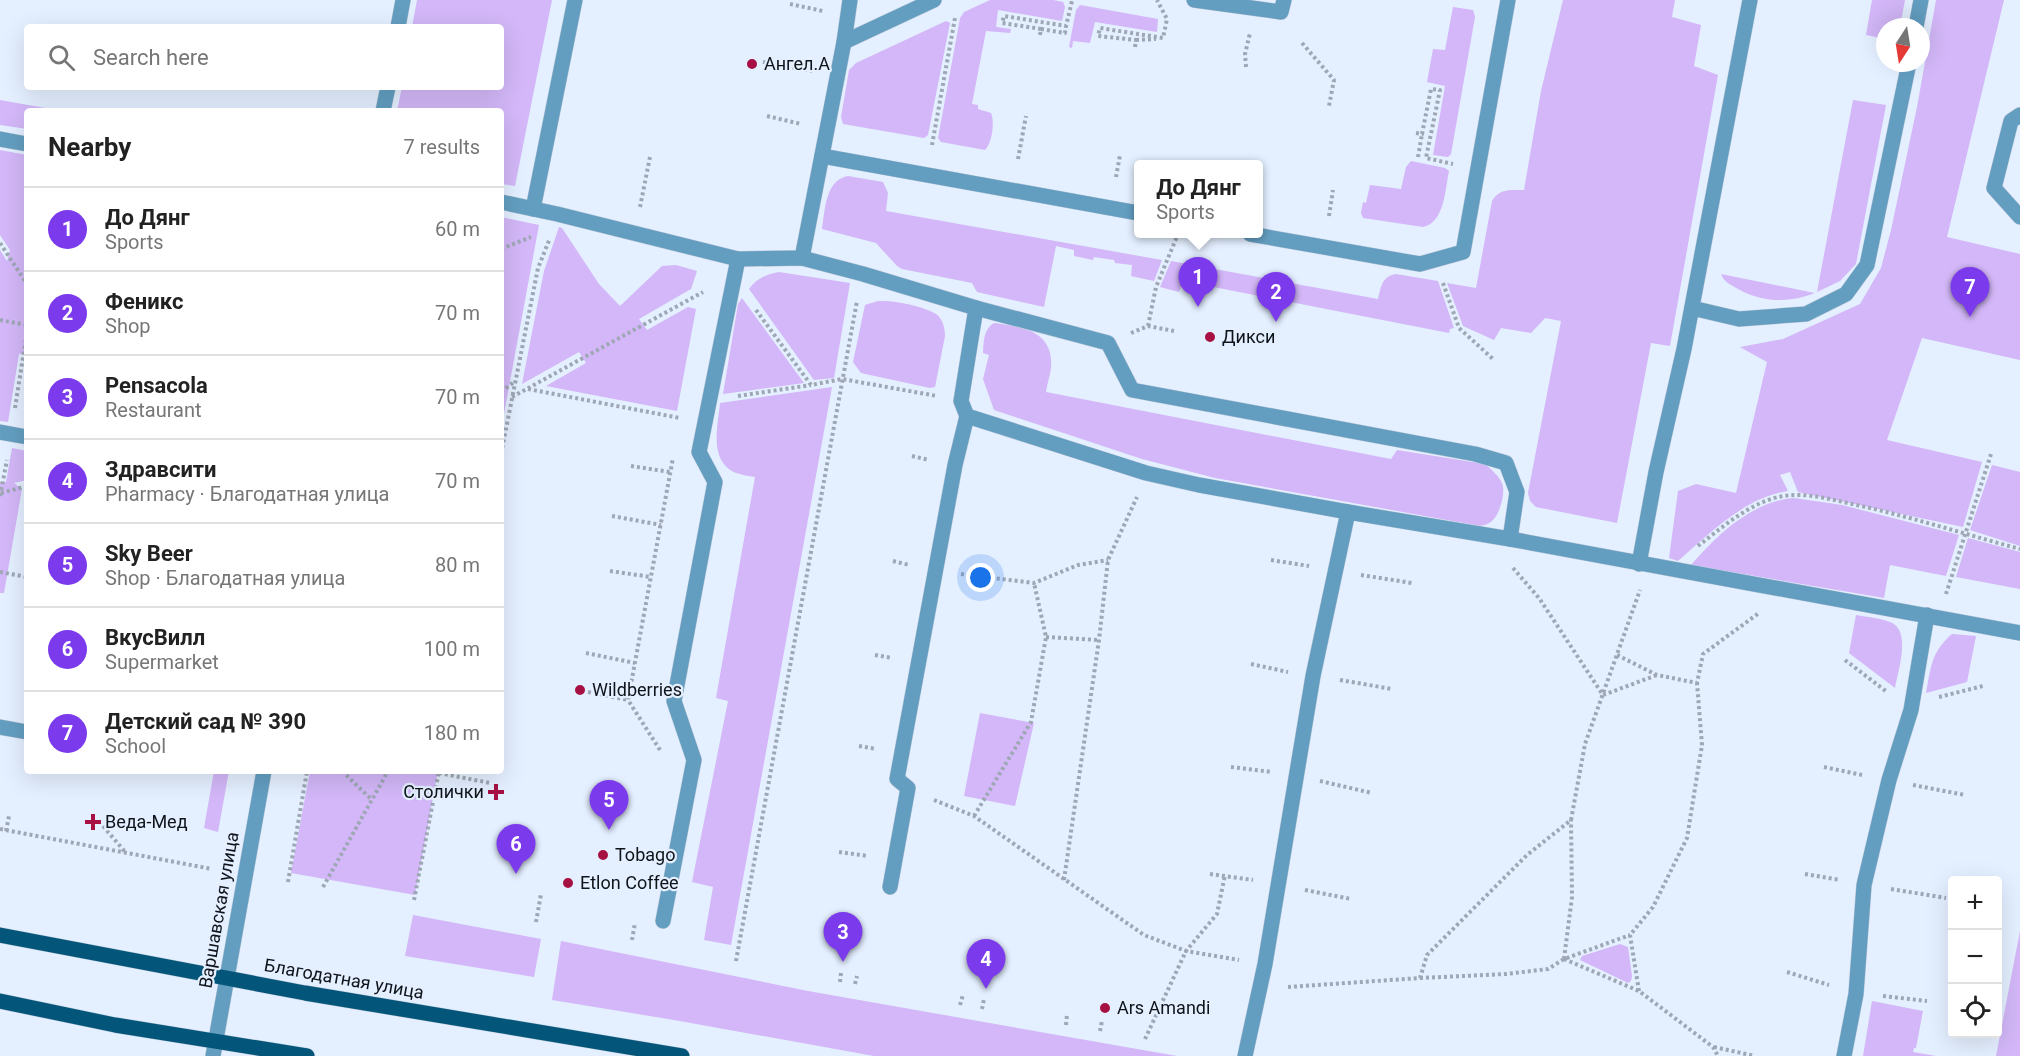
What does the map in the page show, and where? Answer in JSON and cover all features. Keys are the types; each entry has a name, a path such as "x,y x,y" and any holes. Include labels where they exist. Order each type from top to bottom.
{"main road":[{"name":"Благодатная улица","path":"0,935 315,995 682,1056"},
{"path":"0,1001 214,1048 307,1056"}],"street":[{"path":"399,24 403,0"},
{"path":"533,208 574,0"},
{"path":"802,258 850,0"},
{"path":"844,42 934,0"},
{"path":"1194,0 1281,12 1284,0"},
{"path":"1263,236 1420,264 1463,252 1508,0"},
{"path":"1644,565 1656,472 1692,308 1750,0"},
{"path":"1918,18 1921,0"},
{"path":"1692,308 1739,319 1806,314 1846,294 1868,265 1907,72"},
{"path":"384,108 387,90"},
{"path":"2020,116 2011,121 1994,188 2020,217"},
{"path":"0,140 24,144"},
{"path":"822,156 1134,212"},
{"path":"504,203 533,208 555,220 710,251 738,259 802,258 975,308 1108,343 1132,390 1474,454 1506,463 1517,492 1510,539"},
{"path":"663,921 694,760 674,701 715,482 699,452 738,259"},
{"path":"890,887 908,788 897,779 956,465 968,416 961,401 975,308"},
{"path":"968,416 1146,473 1348,512 1510,539 2020,633"},
{"path":"0,432 24,436"},
{"path":"1245,1056 1260,989 1313,676 1348,512"},
{"path":"1844,1056 1856,993 1864,885 1889,780 1911,710 1933,616"},
{"path":"0,727 24,731"},
{"name":"Варшавская улица","path":"214,1048 263,774"}],"path":[{"path":"1157,0 1167,19 1163,38"},
{"path":"1066,26 1004,16 1002,23 1040,32 1065,33 1072,1"},
{"path":"790,4 824,11"},
{"path":"932,145 957,12"},
{"path":"1100,28 1163,38 1136,40 1098,36 1100,28"},
{"path":"1246,67 1245,54 1250,32"},
{"path":"1135,47 1136,40"},
{"path":"1302,43 1334,80 1329,106"},
{"path":"763,62 813,71"},
{"path":"1418,157 1431,89 1440,90 1426,158 1453,164"},
{"path":"767,116 828,128"},
{"path":"1018,159 1026,116"},
{"path":"1416,133 1422,134"},
{"path":"1116,177 1120,155"},
{"path":"640,209 650,157"},
{"path":"1329,216 1333,190"},
{"path":"504,247 555,220"},
{"path":"504,438 538,268 555,220"},
{"path":"1148,326 1156,287 1176,238"},
{"path":"0,243 24,279"},
{"path":"702,303 710,251"},
{"path":"1433,261 1459,328 1493,359"},
{"path":"736,961 863,274"},
{"path":"512,397 704,292"},
{"path":"752,305 811,385"},
{"path":"0,320 24,324"},
{"path":"1108,343 1148,326 1174,332"},
{"path":"709,400 842,379 961,401"},
{"path":"504,390 515,382"},
{"path":"527,389 681,418 678,429"},
{"path":"662,753 628,700 674,450"},
{"path":"1933,616 1965,534 1990,454"},
{"path":"631,466 670,472"},
{"path":"0,494 24,487"},
{"path":"1064,880 1100,640 1108,560 1141,489"},
{"path":"1672,570 1699,546 1745,512 1783,495 1813,495 1888,511 2020,549"},
{"path":"612,516 661,525"},
{"path":"1486,535 1539,598 1603,695"},
{"path":"954,573 1034,583 1078,565 1108,560"},
{"path":"1564,959 1572,897 1571,820 1585,744 1617,655 1644,565"},
{"path":"610,571 651,578"},
{"path":"0,572 24,576"},
{"path":"974,816 1030,722 1046,637 1034,583"},
{"path":"1260,989 1506,974 1548,969 1564,959 1630,935 1653,907 1686,838 1702,745 1697,683 1703,654 1788,591"},
{"path":"1046,637 1100,640"},
{"path":"586,653 635,663"},
{"path":"1617,655 1657,675 1697,683"},
{"path":"1603,695 1657,675"},
{"path":"588,692 628,700"},
{"path":"288,882 306,774"},
{"path":"345,774 372,800"},
{"path":"323,887 386,774"},
{"path":"414,900 439,774"},
{"path":"448,774 490,783"},
{"path":"932,799 974,816 1144,935 1186,951 1250,962"},
{"path":"6,831 9,816"},
{"path":"1420,978 1427,955 1527,855 1571,820"},
{"path":"103,826 126,853"},
{"path":"0,830 212,869"},
{"path":"1145,1039 1186,951 1217,914 1225,875"},
{"path":"536,922 541,894"},
{"path":"632,940 636,917"},
{"path":"1630,935 1639,991"},
{"path":"1564,959 1639,991 1713,1047 1718,1056"},
{"path":"840,982 841,973"},
{"path":"855,984 856,976"},
{"path":"960,1005 963,995"},
{"path":"982,1009 984,999"},
{"path":"1066,1025 1067,1014"},
{"path":"1100,1031 1102,1021"},
{"path":"1713,1047 1755,1056"}],"shaded area":[{"path":"417,0 552,0 515,186 504,184 504,108 398,108 401,90 504,90 504,24 413,24"},
{"path":"990,0 1053,0 1063,2 1065,7 1062,21 998,10 996,27 1011,29 1010,33 986,31 972,104 978,105 978,109 991,113 993,127 989,143 985,150 941,142 938,138 960,18 964,12"},
{"path":"1563,0 1675,0 1672,17 1701,25 1694,66 1718,75 1670,346 1651,343 1617,523 1536,507 1530,501 1528,493 1561,321 1545,318 1531,333 1501,328 1494,340 1463,326 1447,283 1476,288 1492,201 1502,192 1524,190 1541,91"},
{"path":"1872,0 1905,0 1902,18 1876,18 1876,37 1866,35"},
{"path":"1936,0 2004,0 1947,237 2020,254 2020,360 1922,338 1887,440 1982,462 1963,527 1798,492 1790,472 1780,475 1788,491 1772,495 1742,509 1715,528 1678,561 1669,558 1678,491 1696,484 1736,493 1767,362 1740,347 1783,339 1860,304 1881,268 1923,72 1930,72 1930,34"},
{"path":"1080,5 1158,19 1157,32 1095,22 1090,43 1073,41 1072,48 1069,47 1076,10"},
{"path":"1453,7 1473,10 1475,17 1451,154 1448,157 1433,155 1445,86 1427,82 1433,49 1445,50"},
{"path":"946,21 950,23 928,135 924,138 843,124 841,117 849,70 856,63"},
{"path":"0,100 45,108 24,108 24,129 0,125"},
{"path":"1853,100 1886,105 1856,264 1840,281 1817,292"},
{"path":"0,150 24,154 24,355 19,354 8,422 0,421 0,250 7,261 10,250 0,235"},
{"path":"1411,161 1445,168 1449,171 1443,204 1436,219 1423,227 1363,218 1361,213 1363,202 1366,203 1370,185 1401,189 1406,167"},
{"path":"848,176 883,182 888,193 886,211 1162,260 1154,281 1131,276 1132,265 1115,263 1114,260 1094,257 1093,260 1074,256 1074,250 1056,246 1044,307 977,292 972,283 902,269 876,243 822,229 825,205 830,190 840,179"},
{"path":"504,218 539,225 504,414"},
{"path":"559,227 562,228 599,284 620,306 662,266 676,265 697,271 691,289 639,319 647,330 688,307 696,309 677,411 546,386 586,363 579,352 522,384 544,271"},
{"path":"1171,261 1378,299 1383,283 1391,275 1438,281 1454,328 1450,329 1449,333 1183,281 1179,292 1160,287"},
{"path":"779,272 850,283 834,378 814,380 749,289 762,277"},
{"path":"1721,274 1815,293 1786,300 1757,297 1738,289 1726,281"},
{"path":"742,298 804,383 723,394 738,304"},
{"path":"878,301 892,301 916,306 931,311 940,319 945,336 935,387 930,388 861,373 853,362 865,305"},
{"path":"994,323 1026,329 1042,339 1051,356 1046,392 1391,459 1397,450 1485,464 1502,483 1503,497 1500,508 1493,520 1480,526 1215,478 1142,459 994,410 983,379 989,355 983,353 986,332"},
{"path":"832,387 731,945 704,940 713,887 692,882 728,701 716,698 755,477 736,473 721,460 717,442 720,403"},
{"path":"12,448 24,450 24,481 14,483 22,489 4,593 0,593 0,482 6,482"},
{"path":"1992,465 2020,472 2020,546 1970,530"},
{"path":"1794,498 1842,505 1959,535 1946,576 1890,565 1884,598 1691,565 1736,521 1764,506"},
{"path":"1968,538 2020,552 2020,589 1956,577"},
{"path":"1856,615 1890,622 1897,626 1902,642 1902,652 1895,688 1849,653"},
{"path":"1952,634 1976,636 1967,682 1926,693 1936,654"},
{"path":"980,713 1034,723 1015,806 964,796"},
{"path":"213,774 228,774 218,832 204,828"},
{"path":"309,774 437,774 415,895 291,873"},
{"path":"413,915 541,939 534,977 405,956"},
{"path":"2020,931 2020,1056 1996,1056 1999,1038 2002,1038 2002,1025"},
{"path":"561,941 808,991 1177,1056 874,1056 552,1000"},
{"path":"1620,944 1628,947 1632,976 1628,983 1580,960 1582,956"},
{"path":"1872,1001 1923,1011 1916,1048 1913,1052 1936,1056 1863,1056"}],"place":[{"name":"Ангел.А","path":"752,64"},
{"name":"До Дянг","path":"1198,307"},
{"name":"Детский сад № 390","path":"1970,317"},
{"name":"Феникс","path":"1276,322"},
{"name":"Дикси","path":"1210,337"},
{"name":"Wildberries","path":"580,690"},
{"name":"Столички","path":"496,792"},
{"name":"Веда-Мед","path":"93,822"},
{"name":"Sky Beer","path":"609,830"},
{"name":"Tobago","path":"603,855"},
{"name":"ВкусВилл","path":"516,874"},
{"name":"Etlon Coffee","path":"568,883"},
{"name":"Pensacola","path":"843,962"},
{"name":"Здравсити","path":"986,989"},
{"name":"Ars Amandi","path":"1105,1008"}]}
